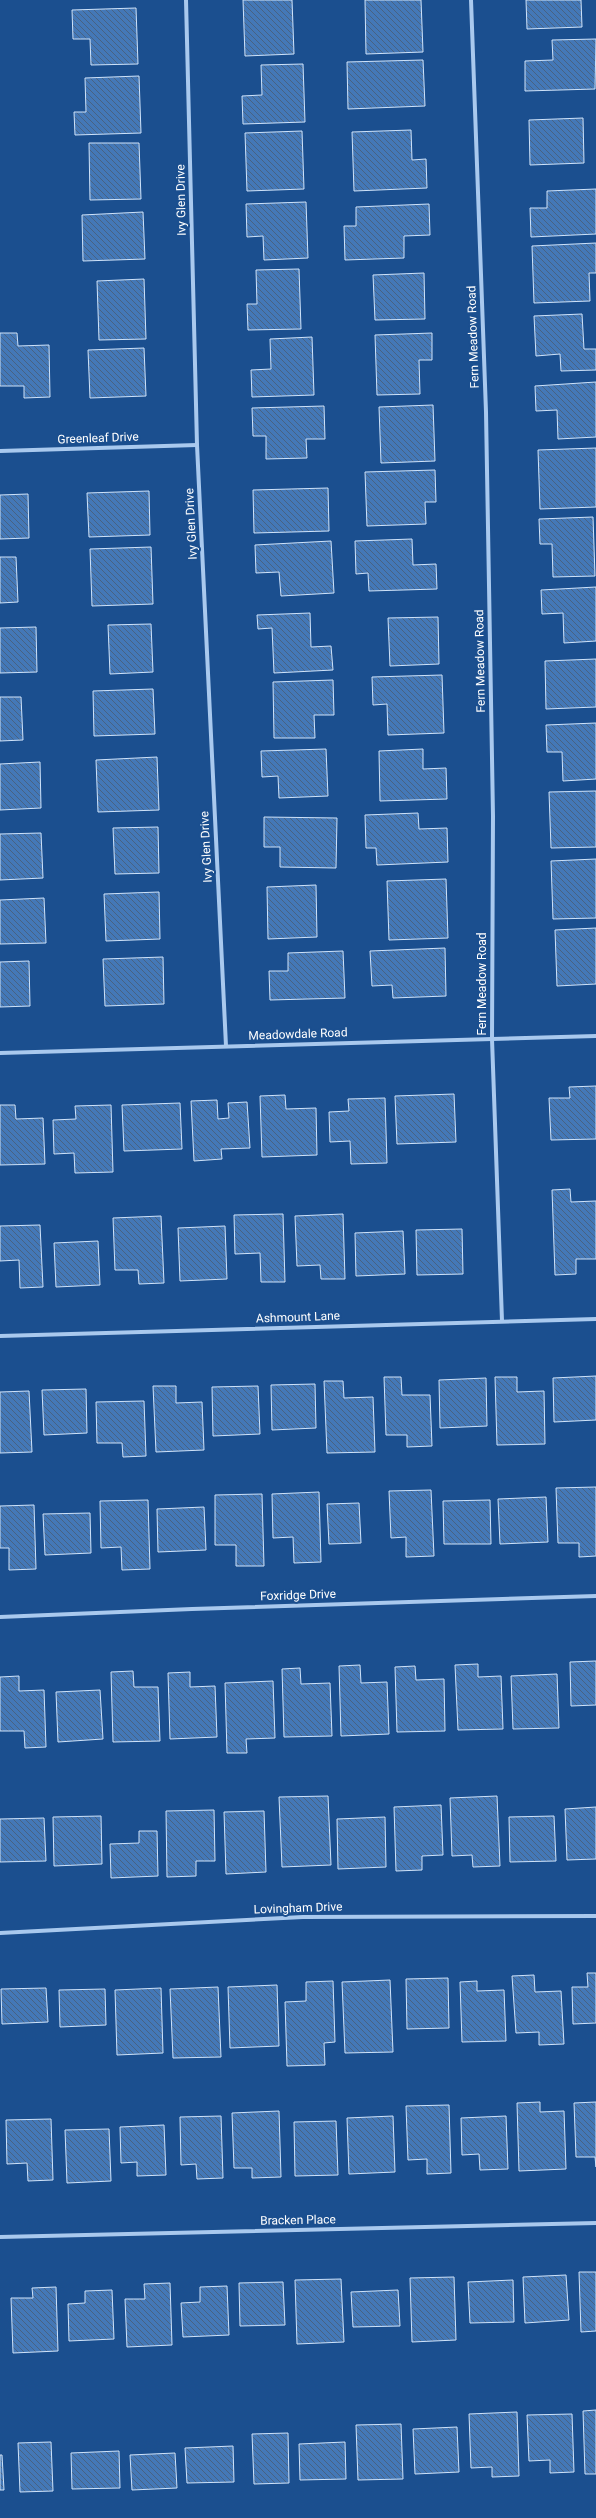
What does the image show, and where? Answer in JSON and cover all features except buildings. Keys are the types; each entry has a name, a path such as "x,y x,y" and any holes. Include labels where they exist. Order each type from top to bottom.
{"street":[{"name":"Ivy Glen Drive","path":"186,0 197,444 226,1046"},
{"name":"Fern Meadow Road","path":"471,0 486,412 493,816 492,1039 502,1321"},
{"name":"Greenleaf Drive","path":"0,451 197,444"},
{"name":"Meadowdale Road","path":"0,1053 596,1036"},
{"name":"Ashmount Lane","path":"0,1336 596,1318"},
{"name":"Foxridge Drive","path":"0,1618 192,1609 596,1596"},
{"name":"Lovingham Drive","path":"0,1932 303,1917 596,1916"},
{"name":"Bracken Place","path":"0,2237 596,2223"}]}
